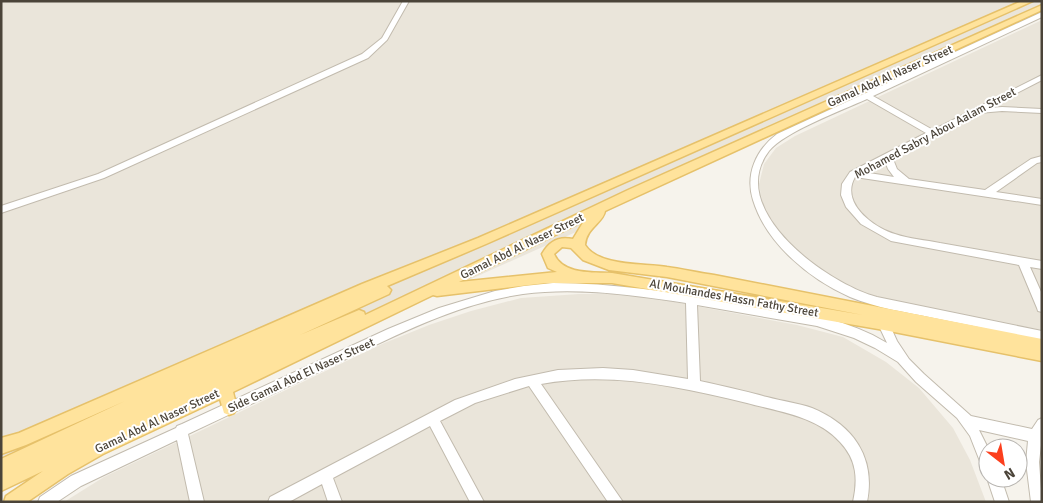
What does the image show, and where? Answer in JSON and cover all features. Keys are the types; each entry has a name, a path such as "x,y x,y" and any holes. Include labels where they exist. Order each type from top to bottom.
{"main road":[{"name":"Gamal Abd Al Naser Street","path":"2,447 368,288 482,241 1029,1"},
{"name":"Gamal Abd Al Naser Street","path":"19,497 62,468 97,448 612,203 816,114 995,32 1042,6"},
{"path":"579,276 556,267 549,260 548,254 551,248 561,242 573,243 580,247 580,238 586,227 612,203"},
{"path":"1,483 54,450 482,241"},
{"name":"Al Mouhandes Hassn Fathy Street","path":"580,247 589,257 604,263 654,269 1042,345"},
{"name":"Al Mouhandes Hassn Fathy Street","path":"423,293 515,279 579,276 612,278 818,317 883,313 1042,355"},
{"path":"1,468 54,450 315,334 423,293"},
{"path":"224,389 229,408"},
{"path":"1,488 19,497"}],"street":[{"path":"1,210 108,173 365,56 385,39 406,1"},
{"path":"1042,14 995,32 866,95 816,114 769,145 761,156 755,172 757,201 774,232 805,263 883,313 1042,336"},
{"name":"Mohamed Sabry Abou Aalam Street","path":"1042,77 853,174 849,179 846,190 849,203 866,222 884,234 905,242 1042,265"},
{"path":"866,95 932,133"},
{"path":"1002,97 1004,103 1012,109"},
{"path":"973,112 1012,109 1042,111"},
{"path":"892,154 889,159 889,165 893,171 911,183"},
{"path":"986,194 1034,161 1042,159"},
{"path":"853,174 1042,202"},
{"path":"1023,262 1042,308"},
{"name":"Side Gamal Abd El Naser Street","path":"45,502 76,481 229,408 444,310 495,295 543,288 570,287 634,290 691,300 818,317 859,334 900,357"},
{"path":"691,300 694,386"},
{"path":"883,313 889,340 900,357 914,374 950,403 968,421 978,442"},
{"path":"275,502 432,418 484,394 532,380 573,374 603,373 641,376 694,386 809,413 828,422 844,436 857,453 864,471 864,489 860,502"},
{"path":"532,380 616,502"},
{"path":"432,418 477,502"},
{"path":"968,421 1035,436"},
{"path":"1038,502 1034,485 1033,446 1035,436 1042,424"},
{"path":"182,430 197,502"},
{"path":"325,475 335,502"},
{"path":"997,488 1002,502"}],"shaded area":[{"path":"1,1 1042,1 1042,10 657,184 627,199 576,232 1,490"},
{"path":"1042,20 1042,330 871,298 832,279 800,256 777,231 763,207 759,184 764,164 776,148 795,136"},
{"path":"579,294 632,294 797,325 843,337 886,362 919,388 953,428 970,460 978,481 978,488 981,488 986,502 64,502 104,477 382,344 471,311 521,298"}]}
